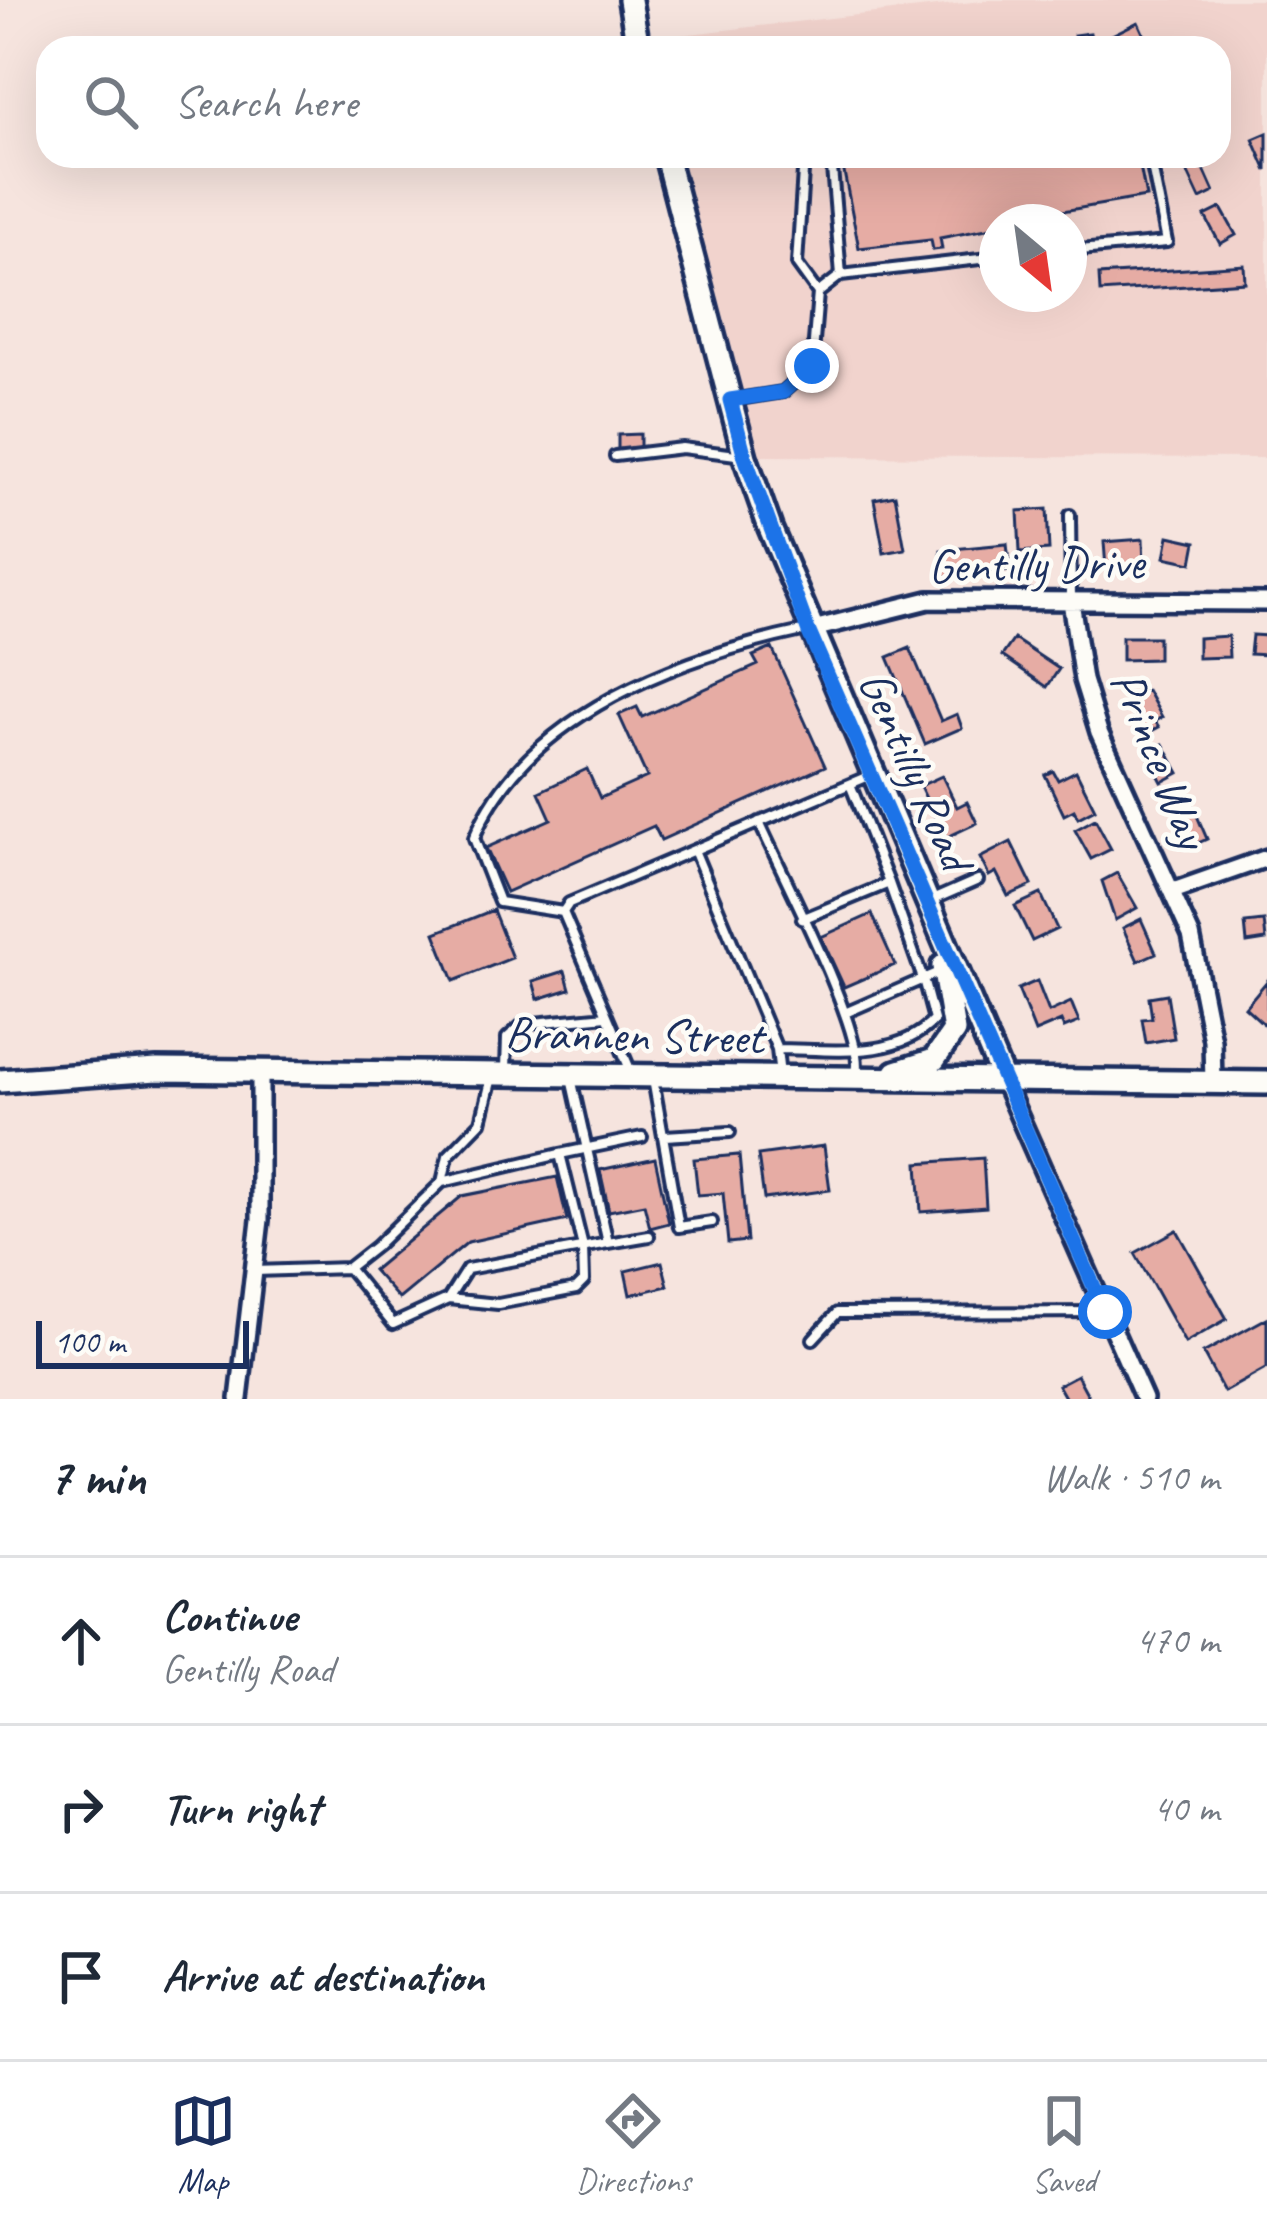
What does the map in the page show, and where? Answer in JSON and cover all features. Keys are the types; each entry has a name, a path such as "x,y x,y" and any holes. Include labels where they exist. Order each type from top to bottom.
{"street":[{"path":"630,0 636,36"},
{"name":"Gentilly Road","path":"669,168 745,457 808,630 1144,1399"},
{"name":"Gentilly Drive","path":"808,630 929,600 1267,602"},
{"name":"Prince Way","path":"1071,601 1083,680 1099,732 1173,891 1204,984 1213,1083"},
{"path":"854,1080 920,1068 943,1051 954,1030 955,1014 934,975 908,856"},
{"path":"1173,891 1267,858"},
{"name":"Brannen Street","path":"0,1082 157,1070 1267,1084"},
{"path":"239,1399 255,1271 260,1072"}],"lane":[{"path":"730,400 783,392 812,366 818,293 797,264 803,168"},
{"path":"832,168 841,275"},
{"path":"1087,249 1167,242 1152,168"},
{"path":"818,293 841,275 979,259"},
{"path":"615,456 682,448 745,457"},
{"path":"1070,515 1071,601"},
{"path":"563,912 499,902 474,838 488,804 561,725 736,645 808,630"},
{"path":"563,912 569,903 627,875 872,774"},
{"path":"777,1049 859,1051 923,1031 934,1020 934,975 889,883 850,784"},
{"path":"759,822 845,1012 859,1051 854,1080"},
{"path":"694,850 777,1049 780,1079"},
{"path":"928,902 978,880"},
{"path":"802,919 889,883"},
{"path":"563,912 607,1016 644,1077 665,1136 679,1227 712,1222"},
{"path":"845,1012 934,975"},
{"path":"442,1182 448,1156 481,1122 513,1030 523,1024 607,1016"},
{"path":"571,1076 608,1243"},
{"path":"665,1136 730,1132"},
{"path":"255,1271 348,1268 442,1182 642,1137"},
{"path":"348,1268 393,1324 448,1299 498,1304 576,1289 587,1273 584,1247 560,1154"},
{"path":"448,1299 453,1283 467,1269 649,1236"},
{"path":"813,1339 837,1313 1105,1312"}],"shaded area":[{"path":"990,0 1267,0 1267,458 745,456 670,168 1231,168 1231,36 671,36"}],"building":[{"path":"1138,22 1144,36 1110,36"},
{"path":"1267,133 1267,171 1253,139"},
{"path":"843,168 1140,168 1146,197 1087,207 979,204 979,230 940,238 942,249 933,250 931,240 859,248"},
{"path":"1186,168 1203,168 1214,192 1200,199"},
{"path":"1221,208 1236,235 1220,244 1205,216"},
{"path":"1244,265 1245,282 1100,292 1099,275"},
{"path":"640,434 640,450 618,450 618,435"},
{"path":"895,495 905,549 884,553 874,499"},
{"path":"1047,509 1049,550 1020,552 1018,511"},
{"path":"1169,536 1196,542 1192,563 1165,557"},
{"path":"1143,539 1144,566 1106,568 1104,542"},
{"path":"1007,544 1010,571 943,577 941,550"},
{"path":"1252,635 1267,636 1267,655 1250,654"},
{"path":"1228,636 1229,657 1198,658 1198,638"},
{"path":"1122,637 1158,637 1158,659 1122,660"},
{"path":"1014,639 1059,669 1047,687 1002,656"},
{"path":"772,648 825,766 661,840 654,826 506,892 486,848 551,819 539,792 587,769 600,798 647,777 619,715 637,707 642,717 758,665 753,656"},
{"path":"910,648 941,721 957,714 962,728 925,744 888,657"},
{"path":"1147,690 1162,717 1155,721 1159,727 1144,735 1126,702"},
{"path":"1163,744 1179,773 1162,782 1147,753"},
{"path":"1053,771 1058,780 1076,771 1095,809 1078,818 1074,810 1064,815 1045,775"},
{"path":"942,776 957,807 967,802 977,823 945,838 920,786"},
{"path":"1192,804 1207,839 1189,847 1174,812"},
{"path":"1095,819 1111,849 1091,859 1075,830"},
{"path":"1011,842 1032,885 1008,896 996,872 989,876 980,858"},
{"path":"1117,873 1137,908 1115,920 1102,881"},
{"path":"1041,894 1057,929 1032,941 1015,906"},
{"path":"493,910 512,958 454,981 435,933"},
{"path":"872,914 895,965 844,987 821,937"},
{"path":"1141,919 1156,953 1138,961 1123,928"},
{"path":"1264,921 1266,940 1247,943 1245,923"},
{"path":"565,971 570,989 538,999 533,981"},
{"path":"1037,981 1049,1012 1071,1002 1079,1022 1064,1028 1061,1021 1035,1032 1018,989"},
{"path":"1267,981 1267,1027 1245,1007"},
{"path":"1167,994 1174,1038 1146,1043 1142,1019 1152,1018 1149,997"},
{"path":"824,1146 830,1190 764,1199 758,1155"},
{"path":"739,1155 747,1241 728,1243 723,1193 698,1195 694,1159"},
{"path":"655,1158 669,1223 650,1228 644,1204 609,1211 600,1170"},
{"path":"983,1158 986,1207 921,1212 918,1163"},
{"path":"557,1177 567,1220 468,1242 399,1299 373,1270 462,1196"},
{"path":"1177,1230 1227,1319 1185,1343 1135,1253"},
{"path":"662,1262 668,1286 630,1295 625,1271"},
{"path":"1267,1318 1267,1368 1224,1392 1203,1353"},
{"path":"1077,1375 1090,1399 1066,1399 1058,1385"}],"route":[{"path":"812,366 783,392 730,400 745,457 808,630 1105,1312"}]}
